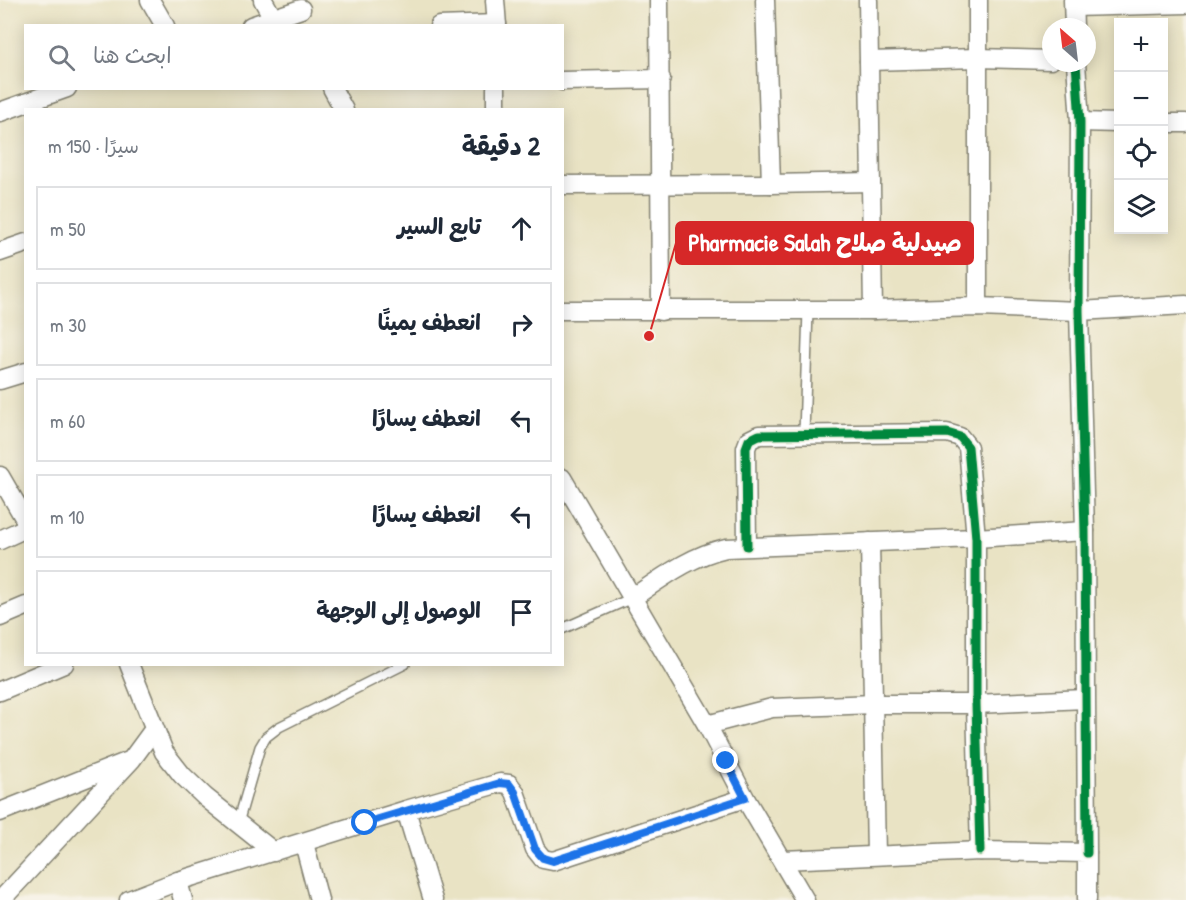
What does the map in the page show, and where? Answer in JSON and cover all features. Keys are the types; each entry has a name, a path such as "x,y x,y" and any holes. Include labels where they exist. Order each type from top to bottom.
{"street":[{"path":"150,0 164,24"},
{"path":"263,0 273,18"},
{"path":"495,0 497,24"},
{"path":"659,0 661,310"},
{"path":"765,0 771,184"},
{"path":"868,0 873,310"},
{"path":"978,0 978,307"},
{"path":"1074,4 1181,3"},
{"path":"256,24 302,11"},
{"path":"869,61 978,58 1042,60"},
{"path":"1077,72 1080,122 1079,311 1085,531 1087,900"},
{"path":"564,81 661,79"},
{"path":"0,112 61,90"},
{"path":"333,90 343,108"},
{"path":"496,90 496,108"},
{"path":"1080,122 1114,123"},
{"path":"1168,123 1186,123"},
{"path":"564,185 660,186 871,182"},
{"path":"0,252 24,244"},
{"path":"564,310 873,310 978,307 1079,311 1186,305"},
{"path":"0,380 24,373"},
{"path":"747,546 746,448 749,440 759,435 804,434 947,433 960,436 968,447 976,538 976,704 980,851"},
{"path":"0,476 24,518"},
{"path":"564,481 707,725 745,798 806,900"},
{"path":"0,540 24,529"},
{"path":"632,598 689,561 707,552 726,548 976,538 1085,531"},
{"path":"870,542 876,855"},
{"path":"0,617 24,607"},
{"path":"0,691 59,666"},
{"path":"130,666 164,752 182,775 274,852"},
{"path":"707,725 772,708 874,704 976,704 1085,699"},
{"path":"1,900 132,759 154,729"},
{"path":"0,812 132,759"},
{"path":"129,900 178,881 500,783 509,784 515,792 535,849 543,858 553,861 745,798"},
{"path":"406,810 433,900"},
{"path":"304,843 319,900"},
{"path":"783,860 980,851 1087,853"},
{"path":"178,881 183,900"}],"lane":[{"path":"804,434 808,310"},
{"path":"564,628 632,598"},
{"path":"238,823 260,747 266,737 279,727 401,666"}],"cycle path":[{"path":"1077,72 1080,122 1079,311 1085,531 1087,853"},
{"path":"747,546 746,448 749,440 759,435 947,433 960,437 968,447 976,538 976,704 980,851"}],"place":[{"name":"Pharmacie Salah صيدلية صلاح","path":"649,336"}],"route":[{"path":"365,823 500,783 509,784 515,792 535,849 543,858 553,861 745,798 726,761"}]}
